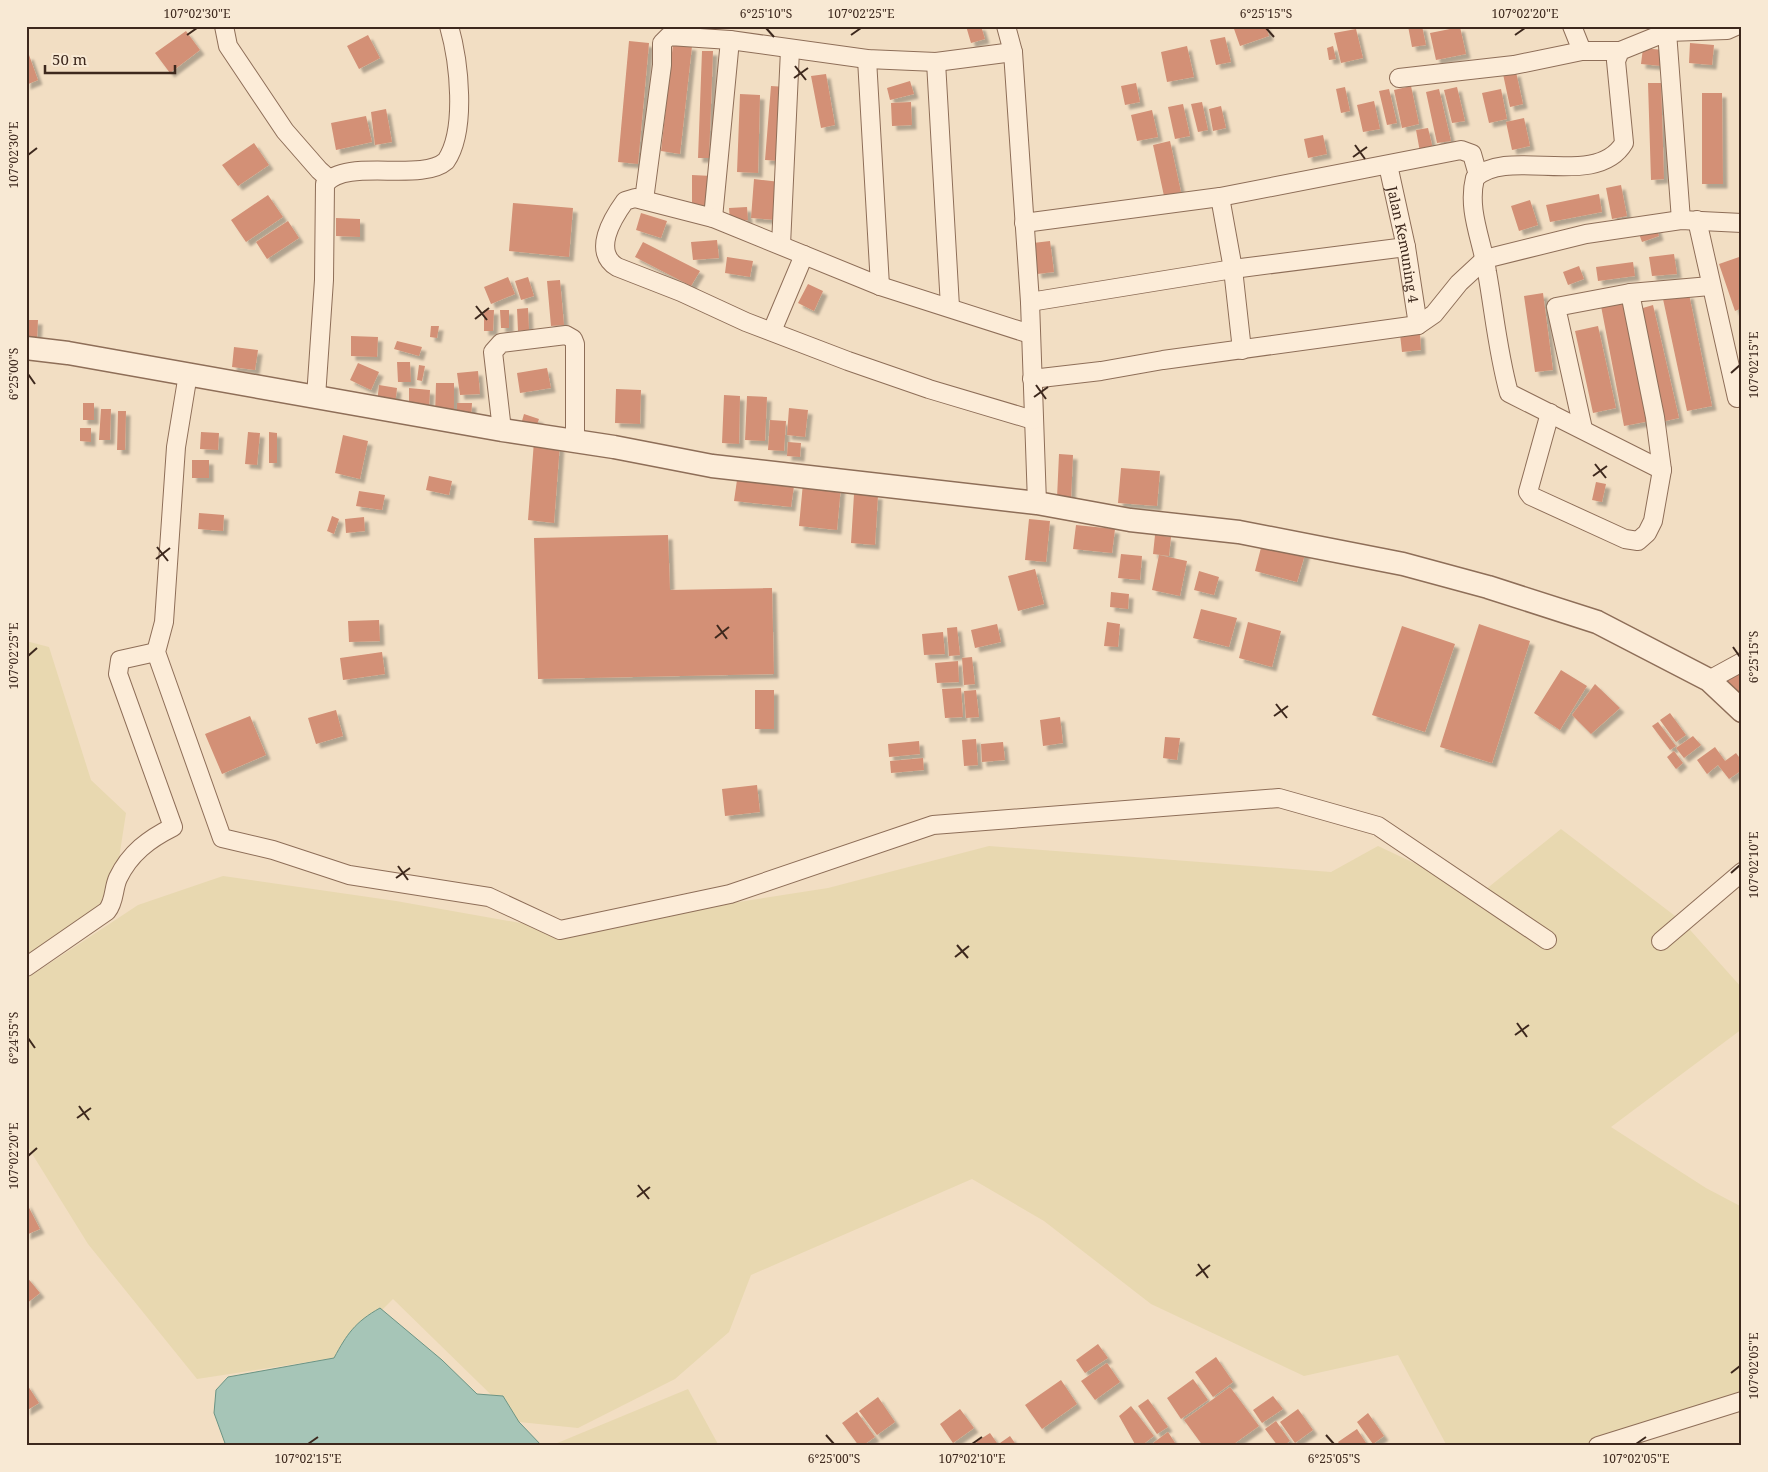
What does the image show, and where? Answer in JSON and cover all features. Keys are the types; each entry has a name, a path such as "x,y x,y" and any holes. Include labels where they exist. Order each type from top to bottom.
{"street":[{"path":"224,26 228,46 286,131 319,170 330,179"},
{"path":"316,397 324,280 324,192 330,179 351,173 431,169 446,162 456,135 458,104 454,45 449,26"},
{"path":"1006,26 1013,52 1030,302 1037,503"},
{"path":"1572,26 1582,51"},
{"path":"1399,78 1514,64 1582,51 1620,51 1668,32 1730,27"},
{"path":"1668,32 1689,220 1710,286 1733,345 1737,398"},
{"path":"644,200 664,40 673,35 730,40 790,50 867,59 936,62 1013,52"},
{"path":"712,218 730,40"},
{"path":"781,244 790,50"},
{"path":"1620,51 1616,61 1624,143 1618,152 1600,163 1585,165 1512,166 1489,169 1478,175 1472,188 1472,202 1485,259 1508,393 1662,470"},
{"path":"867,59 880,286"},
{"path":"936,62 950,307"},
{"path":"1024,223 1220,197 1461,150 1472,154 1478,175"},
{"name":"Jalan Kemuning 4","path":"1388,165 1406,247 1418,324"},
{"path":"1220,197 1234,269 1242,350"},
{"path":"1030,334 880,286 781,244 712,218 644,200 627,199 620,208 604,242 603,250 608,262 624,270 772,331 929,389 1034,420"},
{"path":"1032,379 1418,324 1434,314 1459,283 1485,259 1586,234 1689,220 1742,223"},
{"path":"1030,302 1234,269 1406,247"},
{"path":"772,331 804,255"},
{"path":"1583,429 1556,307 1630,293 1710,286"},
{"path":"1550,413 1528,492 1534,499 1625,539 1638,541 1647,533 1652,521 1662,470 1655,417 1630,293"},
{"path":"502,430 493,352 501,343 566,336 572,339 575,344 575,441"},
{"path":"26,348 188,374 712,466 1037,503 1130,520 1239,532 1403,564 1488,587 1597,622 1708,680 1742,712"},
{"path":"188,374 176,447 164,622 156,652 222,838 273,850 349,874 489,897 560,930 730,894 933,825 1279,798 1378,826 1547,940"},
{"path":"26,967 107,911 112,904 118,878 132,855 150,838 173,827 119,667 156,652"},
{"path":"1708,680 1742,662"},
{"path":"1661,941 1742,872"},
{"path":"1598,1446 1742,1401"}],"shaded area":[{"path":"26,641 49,647 91,780 126,813 112,904 26,977"},
{"path":"1561,829 1683,922 1742,988 1742,1029 1611,1127 1706,1188 1742,1207 1742,1404 1617,1446 1447,1446 1398,1355 1304,1376 1151,1304 1044,1221 972,1179 751,1275 729,1332 675,1379 578,1428 519,1422 393,1299 334,1358 197,1379 88,1244 26,1144 26,979 138,905 223,876 396,901 560,930 828,888 989,846 1331,872 1378,846 1480,894"},
{"path":"380,1308 442,1360 477,1394 503,1396 519,1422 542,1446 226,1446 214,1413 216,1390 228,1377 334,1358 352,1329 364,1318"},
{"path":"688,1389 719,1446 550,1446"}],"building":[{"path":"966,26 981,26 985,39 971,43"},
{"path":"1233,26 1266,26 1269,36 1240,46"},
{"path":"1408,26 1422,26 1426,45 1412,47"},
{"path":"1460,27 1466,54 1436,60 1430,33"},
{"path":"1356,29 1363,58 1341,63 1334,33"},
{"path":"186,31 200,50 170,73 155,53"},
{"path":"368,35 380,58 359,69 347,46"},
{"path":"1225,37 1231,62 1216,65 1210,40"},
{"path":"629,41 649,43 638,164 618,162"},
{"path":"1690,43 1714,45 1712,65 1689,63"},
{"path":"673,44 692,46 680,154 661,151"},
{"path":"1187,46 1194,77 1167,82 1161,52"},
{"path":"1333,46 1336,59 1329,60 1327,48"},
{"path":"1643,48 1663,50 1662,66 1641,64"},
{"path":"702,51 713,51 709,158 698,158"},
{"path":"29,55 38,80 26,85 26,56"},
{"path":"1516,72 1523,104 1510,107 1503,74"},
{"path":"826,74 835,125 821,128 811,76"},
{"path":"910,81 914,94 890,100 887,88"},
{"path":"1136,83 1140,102 1125,105 1121,86"},
{"path":"1648,83 1661,83 1664,179 1651,180"},
{"path":"771,86 786,87 781,161 765,160"},
{"path":"1411,86 1419,124 1402,128 1394,90"},
{"path":"1345,87 1350,111 1341,113 1336,89"},
{"path":"1457,87 1465,121 1452,123 1444,90"},
{"path":"1389,89 1397,123 1387,125 1379,91"},
{"path":"1439,89 1451,141 1437,143 1426,92"},
{"path":"1501,89 1507,119 1489,123 1482,93"},
{"path":"1702,93 1722,93 1723,184 1702,184"},
{"path":"740,94 760,95 758,173 737,172"},
{"path":"1374,101 1380,129 1363,132 1357,105"},
{"path":"911,102 912,125 892,126 891,103"},
{"path":"1202,102 1208,130 1198,132 1191,104"},
{"path":"1183,104 1190,136 1175,139 1168,107"},
{"path":"1221,106 1226,128 1213,131 1209,109"},
{"path":"386,109 392,142 375,145 371,112"},
{"path":"1152,110 1158,137 1137,141 1131,115"},
{"path":"366,116 372,142 336,150 331,123"},
{"path":"1524,118 1530,146 1512,150 1506,122"},
{"path":"1428,128 1433,149 1420,152 1416,130"},
{"path":"1323,135 1327,154 1308,158 1304,139"},
{"path":"1170,141 1181,192 1164,196 1153,145"},
{"path":"254,143 269,165 238,186 222,165"},
{"path":"692,175 712,176 711,205 692,205"},
{"path":"754,179 780,182 777,220 751,218"},
{"path":"1621,185 1627,216 1612,219 1606,188"},
{"path":"1599,194 1602,212 1550,222 1546,205"},
{"path":"268,195 283,217 246,242 231,220"},
{"path":"1530,200 1538,225 1519,231 1511,206"},
{"path":"513,203 573,208 569,257 509,251"},
{"path":"747,207 748,220 730,221 729,208"},
{"path":"641,213 667,221 661,238 636,230"},
{"path":"336,218 360,219 360,237 336,236"},
{"path":"288,221 299,238 267,259 256,242"},
{"path":"1656,226 1659,236 1642,242 1638,231"},
{"path":"717,240 719,258 693,260 691,242"},
{"path":"1050,241 1054,272 1037,274 1033,243"},
{"path":"643,242 700,271 691,286 635,257"},
{"path":"1674,254 1677,274 1652,276 1649,257"},
{"path":"1742,256 1742,308 1735,311 1719,264"},
{"path":"727,257 753,261 750,277 725,273"},
{"path":"1633,262 1635,276 1598,281 1596,267"},
{"path":"1579,266 1584,279 1568,285 1563,272"},
{"path":"508,277 515,294 491,304 484,287"},
{"path":"528,277 534,296 521,300 515,281"},
{"path":"560,280 564,325 551,326 547,281"},
{"path":"808,284 823,291 814,311 798,303"},
{"path":"1543,293 1553,370 1535,372 1524,296"},
{"path":"1689,294 1712,406 1687,411 1663,299"},
{"path":"1628,301 1650,421 1624,426 1601,306"},
{"path":"1653,305 1679,418 1661,422 1636,310"},
{"path":"528,308 529,330 518,331 517,309"},
{"path":"484,310 494,310 493,331 484,331"},
{"path":"500,310 509,310 509,328 501,328"},
{"path":"26,320 38,320 37,339 26,339"},
{"path":"431,326 439,326 437,338 430,337"},
{"path":"1598,326 1616,408 1593,413 1575,331"},
{"path":"1420,333 1421,350 1402,352 1400,334"},
{"path":"351,336 378,337 377,357 351,356"},
{"path":"397,341 422,347 419,356 394,349"},
{"path":"234,347 258,350 255,370 232,367"},
{"path":"397,362 410,362 411,382 398,382"},
{"path":"358,363 379,372 371,390 350,380"},
{"path":"419,365 425,366 422,381 417,380"},
{"path":"547,368 551,388 520,393 517,373"},
{"path":"478,371 480,394 460,395 457,373"},
{"path":"436,383 454,383 454,415 435,414"},
{"path":"379,385 397,388 395,405 377,403"},
{"path":"409,388 430,390 429,408 409,407"},
{"path":"616,389 641,390 640,424 615,423"},
{"path":"724,395 740,396 739,444 722,443"},
{"path":"747,396 767,397 765,441 745,440"},
{"path":"83,403 94,403 94,420 83,420"},
{"path":"457,403 472,403 471,420 457,420"},
{"path":"789,408 808,410 805,437 787,435"},
{"path":"101,409 111,409 110,440 99,440"},
{"path":"118,411 126,411 125,450 117,450"},
{"path":"524,414 539,419 534,433 520,428"},
{"path":"770,420 786,421 784,451 768,450"},
{"path":"80,428 91,428 91,442 80,441"},
{"path":"201,432 219,433 218,450 200,449"},
{"path":"248,432 260,433 257,465 245,464"},
{"path":"269,432 277,433 277,463 269,463"},
{"path":"343,435 368,441 360,479 335,473"},
{"path":"534,441 560,443 554,523 528,520"},
{"path":"788,442 801,443 800,457 787,456"},
{"path":"1059,454 1073,455 1071,499 1057,498"},
{"path":"192,460 209,460 209,478 192,478"},
{"path":"1121,468 1160,471 1157,506 1118,503"},
{"path":"429,476 452,481 449,495 426,490"},
{"path":"737,480 794,486 791,507 734,501"},
{"path":"1596,482 1606,484 1602,502 1592,500"},
{"path":"803,483 841,486 837,530 799,526"},
{"path":"359,491 385,495 382,510 356,506"},
{"path":"854,494 878,495 875,545 851,543"},
{"path":"199,513 224,515 223,531 198,529"},
{"path":"332,516 339,519 334,534 327,531"},
{"path":"364,517 365,531 346,533 345,519"},
{"path":"1029,519 1050,521 1046,562 1025,560"},
{"path":"1076,525 1115,529 1112,553 1073,549"},
{"path":"668,535 670,590 772,588 774,674 538,679 534,538"},
{"path":"1155,535 1171,537 1169,556 1153,554"},
{"path":"1263,540 1306,551 1297,582 1255,571"},
{"path":"1121,554 1142,556 1140,580 1118,578"},
{"path":"1159,555 1187,561 1180,596 1152,590"},
{"path":"1035,569 1044,604 1018,611 1008,576"},
{"path":"1199,571 1219,577 1214,595 1194,590"},
{"path":"1111,592 1129,594 1128,609 1110,607"},
{"path":"1201,609 1237,618 1229,647 1193,638"},
{"path":"379,620 380,641 349,642 348,621"},
{"path":"1107,622 1120,624 1118,647 1104,646"},
{"path":"1248,622 1281,631 1272,667 1239,658"},
{"path":"997,624 1001,642 975,648 971,630"},
{"path":"1479,624 1530,641 1492,763 1440,747"},
{"path":"1402,626 1455,644 1425,732 1372,715"},
{"path":"957,627 960,655 949,656 947,628"},
{"path":"943,632 945,654 924,655 922,634"},
{"path":"382,652 385,674 343,680 340,658"},
{"path":"972,657 975,684 964,685 962,658"},
{"path":"958,661 959,682 937,683 935,663"},
{"path":"1742,667 1742,691 1736,696 1723,679"},
{"path":"1561,670 1587,686 1560,730 1534,713"},
{"path":"1595,684 1620,708 1591,734 1572,715"},
{"path":"961,688 963,717 945,718 942,689"},
{"path":"755,690 774,690 774,729 755,729"},
{"path":"976,690 979,717 966,718 964,691"},
{"path":"336,710 343,736 316,744 308,718"},
{"path":"1670,713 1686,735 1676,742 1660,720"},
{"path":"250,716 266,755 222,774 205,734"},
{"path":"1060,717 1063,743 1043,746 1040,720"},
{"path":"1658,722 1676,746 1670,750 1652,726"},
{"path":"1693,736 1701,745 1684,758 1676,748"},
{"path":"1165,737 1180,738 1177,760 1163,758"},
{"path":"976,739 978,765 964,766 962,740"},
{"path":"919,741 920,754 889,757 888,744"},
{"path":"1003,742 1005,760 982,762 981,744"},
{"path":"1715,747 1725,761 1736,753 1742,761 1742,770 1729,779 1718,765 1707,774 1697,760"},
{"path":"1674,751 1683,763 1676,769 1667,757"},
{"path":"923,758 924,770 891,773 890,761"},
{"path":"757,785 760,812 725,816 722,789"},
{"path":"26,1202 40,1229 26,1235"},
{"path":"26,1276 40,1293 26,1304"},
{"path":"1098,1344 1108,1358 1085,1373 1076,1360"},
{"path":"1216,1357 1233,1382 1213,1397 1195,1372"},
{"path":"1107,1363 1120,1382 1095,1400 1081,1381"},
{"path":"1193,1379 1208,1400 1181,1419 1167,1398"},
{"path":"1061,1380 1077,1404 1042,1429 1025,1405"},
{"path":"26,1383 39,1403 26,1411"},
{"path":"1230,1387 1259,1426 1231,1446 1203,1446 1184,1420"},
{"path":"1273,1396 1283,1409 1262,1423 1253,1410"},
{"path":"878,1397 895,1422 877,1435 859,1411"},
{"path":"1148,1399 1168,1427 1157,1434 1138,1406"},
{"path":"1131,1406 1154,1436 1141,1446 1136,1446 1119,1416"},
{"path":"960,1409 974,1428 953,1443 940,1424"},
{"path":"1298,1409 1313,1430 1295,1443 1280,1422"},
{"path":"857,1412 875,1437 862,1446 859,1446 842,1423"},
{"path":"1368,1413 1384,1436 1373,1444 1357,1422"},
{"path":"1276,1421 1290,1441 1283,1446 1278,1446 1265,1429"},
{"path":"1357,1429 1368,1446 1341,1446 1338,1442"},
{"path":"1168,1432 1177,1446 1149,1446"},
{"path":"990,1433 999,1446 979,1446 976,1442"},
{"path":"1010,1436 1017,1446 1001,1446 1000,1443"}]}
